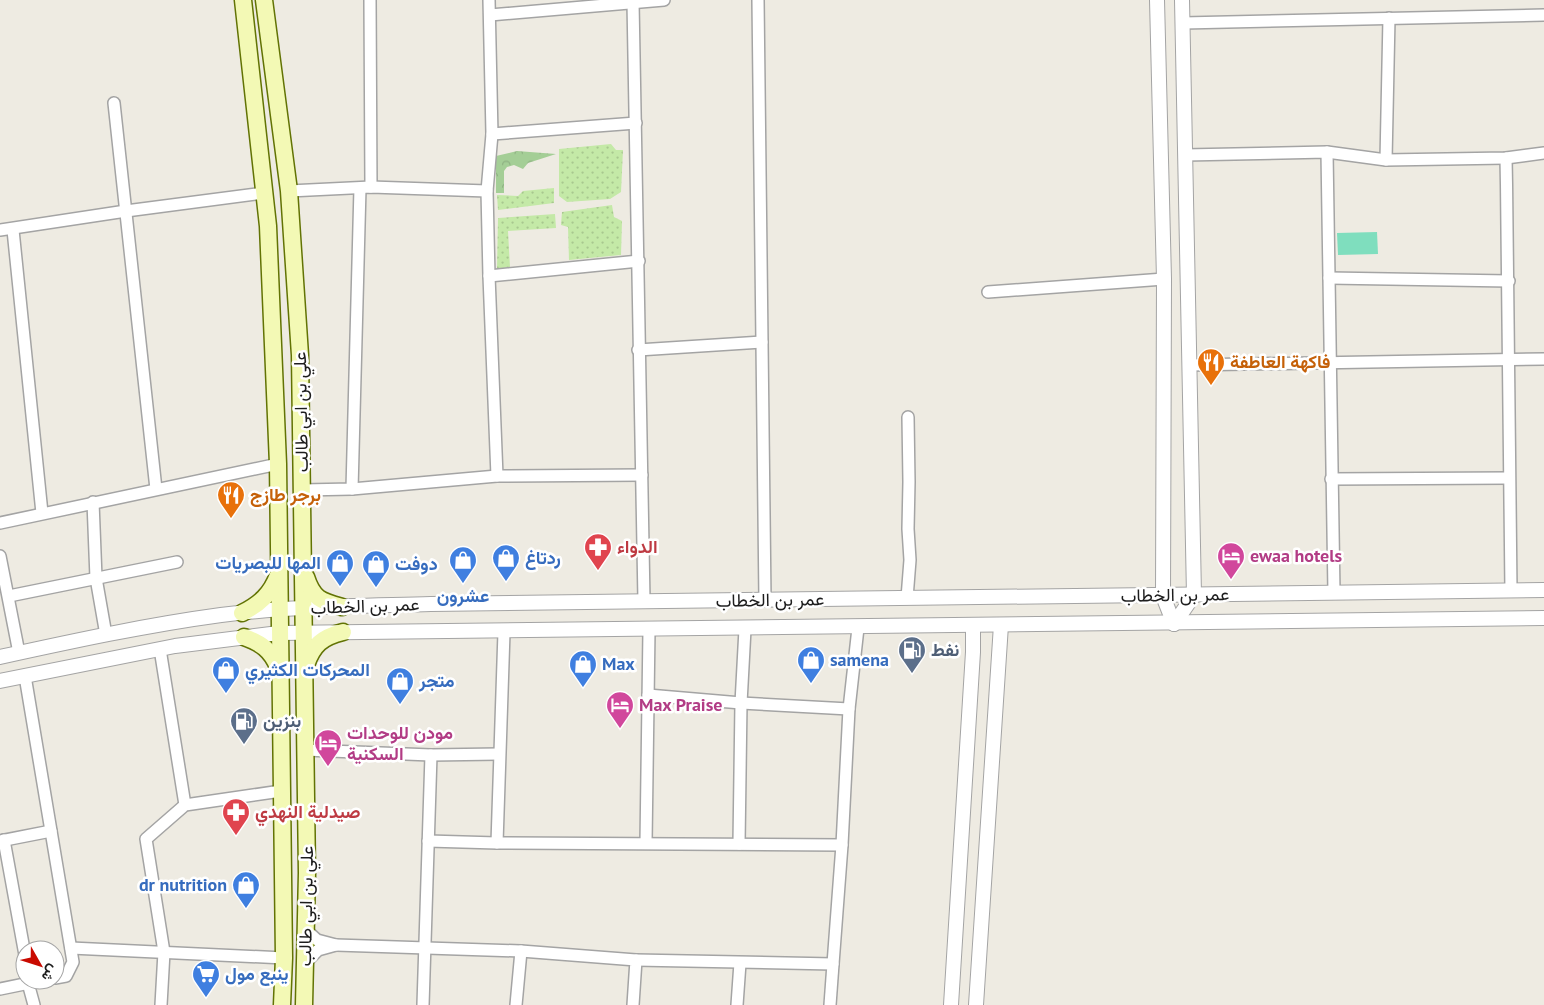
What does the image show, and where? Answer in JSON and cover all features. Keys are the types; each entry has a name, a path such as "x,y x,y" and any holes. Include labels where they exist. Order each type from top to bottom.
{"main road":[{"name":"علي بن ابي طالب","path":"243,0 268,226 278,464 284,958 282,1005"},
{"name":"علي بن ابي طالب","path":"264,0 289,191 300,354 306,750 304,1005"},
{"path":"242,613 256,606 266,597 280,571"},
{"path":"303,571 309,588 315,596 324,602 342,607"},
{"path":"305,670 310,655 317,644 328,636 343,632"},
{"path":"244,637 256,641 267,648 280,669"}],"street":[{"path":"352,489 365,188 370,0"},
{"path":"490,0 492,134 487,191 497,476"},
{"path":"490,15 664,0"},
{"path":"758,0 765,600"},
{"path":"1157,0 1164,279 1163,596 1174,624"},
{"path":"1174,624 1194,595 1182,0"},
{"path":"633,2 644,601"},
{"path":"1183,23 1544,15"},
{"path":"1386,160 1389,18"},
{"path":"114,103 156,489"},
{"path":"492,134 636,124"},
{"path":"1186,155 1328,152 1386,160 1506,158 1544,153"},
{"path":"1328,152 1334,593"},
{"path":"1506,158 1509,281 1511,591"},
{"path":"289,191 365,188 487,191"},
{"path":"0,230 13,230 126,211 264,193"},
{"path":"13,230 42,513"},
{"path":"489,276 639,260"},
{"path":"1329,278 1509,281"},
{"path":"988,292 1164,279"},
{"path":"638,350 762,342"},
{"path":"1190,365 1544,359"},
{"path":"907,598 910,560 908,529 908,417"},
{"path":"0,522 278,464"},
{"path":"303,490 352,489 497,476 642,476"},
{"path":"1331,479 1509,478"},
{"path":"93,502 96,578 106,636"},
{"path":"0,556 19,653"},
{"path":"9,596 177,562"},
{"name":"عمر بن الخطاب","path":"0,657 170,623 279,609 430,604 1544,590"},
{"name":"عمر بن الخطاب","path":"0,681 160,649 279,634 1544,618"},
{"path":"976,1005 1001,625"},
{"path":"950,1005 973,652 973,626"},
{"path":"830,1005 842,846 849,709 858,628"},
{"path":"739,844 740,703 745,629"},
{"path":"646,843 649,630"},
{"path":"497,844 504,632"},
{"path":"160,649 185,804"},
{"path":"25,676 73,962 65,976"},
{"path":"648,695 740,703 849,709"},
{"path":"306,750 431,755 499,754"},
{"path":"423,1005 431,755"},
{"path":"161,1005 164,952 146,839 185,804 281,791"},
{"path":"22,940 2,841 51,831"},
{"path":"428,841 497,844 646,843 842,846"},
{"path":"306,930 317,940 336,945 521,951 636,960 833,964"},
{"path":"305,963 318,950 336,945"},
{"path":"71,948 284,958"},
{"path":"516,1005 521,951"},
{"path":"633,1005 636,960"},
{"path":"737,1005 740,963"},
{"path":"0,989 15,986"},
{"path":"31,990 34,1005"}],"green space":[{"path":"611,144 616,150 623,150 621,192 610,199 567,202 559,196 559,149"},
{"path":"517,151 556,154 528,163 523,169 514,165 507,167 504,171 504,193 496,193 496,156"},
{"path":"554,188 554,203 498,210 497,195 518,196 523,191"},
{"path":"612,205 614,217 622,221 621,255 569,260 568,227 561,225 562,212"},
{"path":"555,214 556,228 508,231 510,267 497,269 498,218"},
{"path":"1377,232 1378,254 1338,255 1337,233"}],"place":[{"name":"فاكهة العاطفة","path":"1211,386"},
{"name":"برجر طازج","path":"231,519"},
{"name":"الدواء","path":"598,571"},
{"name":"ewaa hotels","path":"1231,580"},
{"name":"ردتاغ","path":"506,582"},
{"name":"عشرون","path":"463,584"},
{"name":"المها للبصريات","path":"340,587"},
{"name":"دوفت","path":"376,588"},
{"name":"نفط","path":"912,674"},
{"name":"samena","path":"811,684"},
{"name":"Max","path":"583,688"},
{"name":"المحركات الكثيري","path":"226,694"},
{"name":"متجر","path":"400,705"},
{"name":"Max Praise","path":"620,729"},
{"name":"بنزين","path":"244,745"},
{"name":"مودن للوحدات السكنية","path":"328,767"},
{"name":"صيدلية النهدي","path":"236,836"},
{"name":"dr nutrition","path":"246,909"},
{"name":"ينبع مول","path":"206,998"}]}
